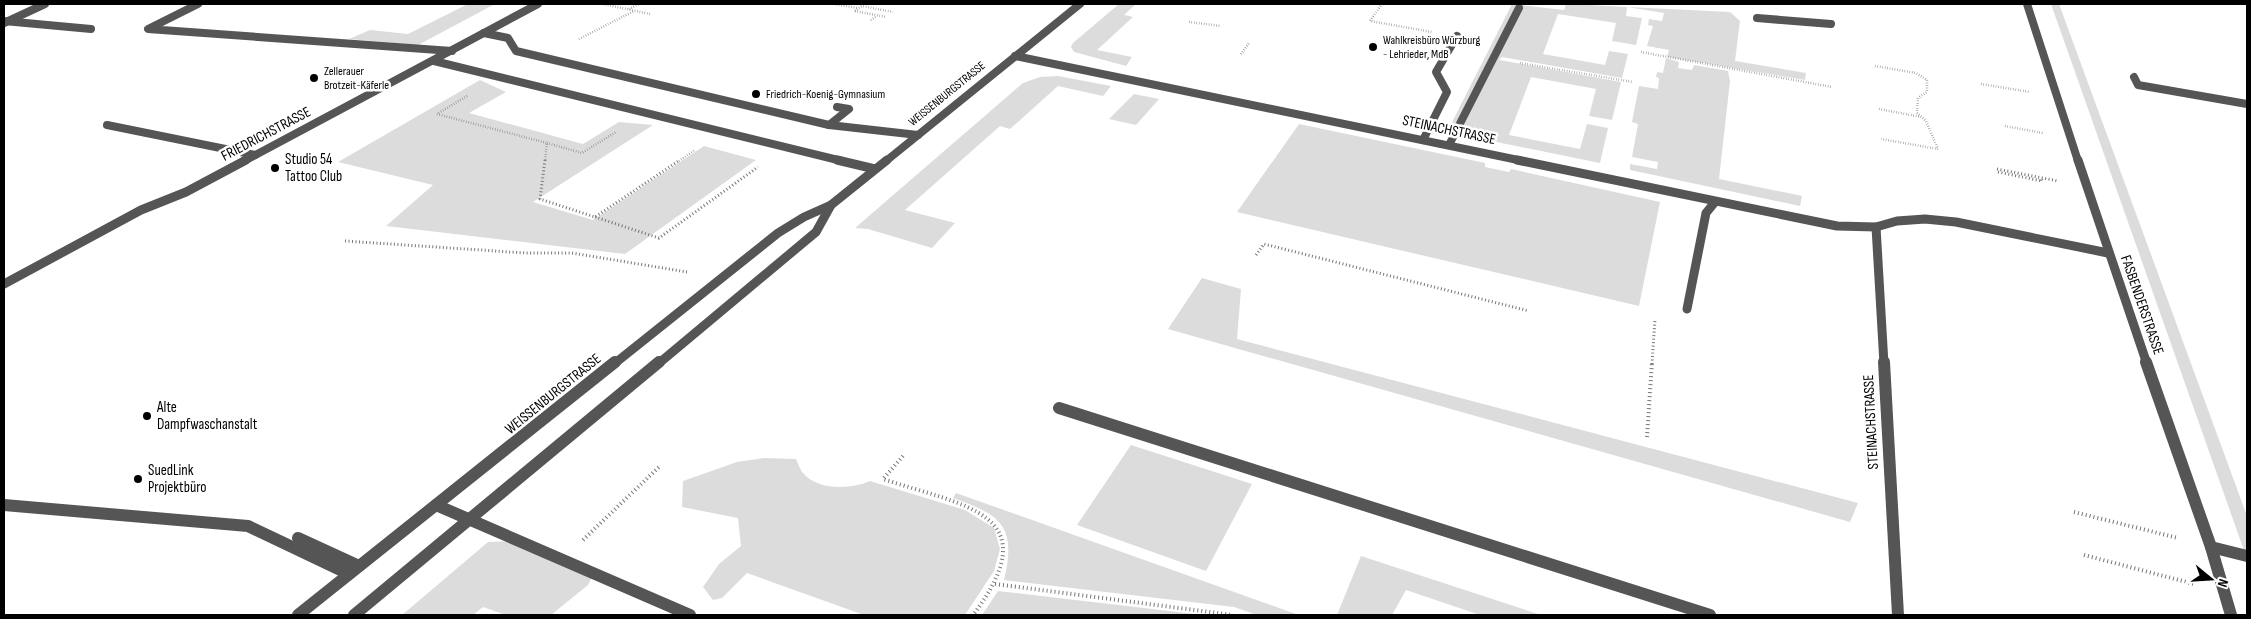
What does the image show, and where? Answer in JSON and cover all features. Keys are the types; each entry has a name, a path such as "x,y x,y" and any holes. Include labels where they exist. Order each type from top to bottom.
{"street":[{"path":"5,22 45,4"},
{"path":"198,4 148,29 452,51"},
{"name":"FRIEDRICHSTRASSE","path":"4,284 141,210 186,192 255,156 538,4"},
{"name":"WEISSENBURGSTRASSE","path":"298,615 778,233 804,217 831,205 1080,4"},
{"name":"FASBENDERSTRASSE","path":"2027,4 2108,253 2211,546 2226,592 2231,615"},
{"path":"1449,145 1519,8"},
{"path":"1756,18 1831,24"},
{"path":"5,22 91,29"},
{"path":"484,33 508,38 516,51 829,125 918,135"},
{"path":"1423,140 1447,92 1436,72 1457,36"},
{"name":"STEINACHSTRASSE","path":"1015,56 1837,226 1876,228 1897,221 1926,219 1956,222 2108,253"},
{"path":"434,61 875,169"},
{"path":"2134,77 2138,85 2247,104"},
{"path":"829,125 849,109 837,107"},
{"path":"107,125 255,156"},
{"path":"1686,309 1706,213 1715,202"},
{"name":"WEISSENBURGSTRASSE","path":"354,615 806,241 816,232 831,205"},
{"name":"STEINACHSTRASSE","path":"1876,228 1898,615"},
{"path":"1060,408 1710,615"},
{"path":"4,505 248,526 349,574"},
{"path":"436,505 690,615"},
{"path":"298,538 359,566"},
{"path":"2211,546 2247,556"}],"path":[{"path":"603,4 650,14"},
{"path":"628,10 639,4"},
{"path":"834,4 859,9"},
{"path":"1382,4 1370,21 1457,36"},
{"path":"886,17 855,11 862,6 893,12"},
{"path":"600,29 634,11"},
{"path":"871,20 877,16"},
{"path":"1189,22 1221,26"},
{"path":"1240,54 1249,43"},
{"path":"1641,52 1832,87"},
{"path":"1515,62 1633,82"},
{"path":"1875,66 1916,73 1927,80 1927,92 1918,98 1917,113 1926,121 1938,149 1881,139"},
{"path":"499,77 437,114 582,153 648,113"},
{"path":"1981,84 2057,97"},
{"path":"1879,109 1922,117"},
{"path":"2005,126 2043,133"},
{"path":"595,217 722,132"},
{"path":"547,143 540,199 659,238 785,147"},
{"path":"1998,170 2087,186"},
{"path":"345,241 526,253 572,253 722,278"},
{"path":"1256,255 1264,244 1529,311"},
{"path":"1647,437 1655,319"},
{"path":"903,456 882,479 971,510 992,522 1003,538 1005,557 995,584 973,615"},
{"path":"562,560 660,466"},
{"path":"2074,512 2211,546"},
{"path":"2084,555 2226,592"},
{"path":"995,584 1233,615"}],"shaded area":[{"path":"468,4 495,4 418,45 349,39 370,30 408,34"},
{"path":"1119,4 1136,4 1124,15 1133,17 1097,50 1132,57 1126,66 1074,52 1071,47 1073,43"},
{"path":"1512,4 1564,10 1566,4 1730,12 1740,21 1735,61 1806,73 1805,80 1667,57 1669,50 1647,46 1653,26 1648,25 1649,19 1662,21 1664,13 1627,7 1626,16 1642,18 1636,45 1612,41 1616,23 1558,14 1543,54 1605,65 1609,51 1628,54 1622,78 1502,57 1499,60 1621,82 1612,120 1589,116 1596,89 1531,77 1509,135 1580,149 1587,124 1608,128 1600,163 1447,132"},
{"path":"2051,4 2059,4 2247,516 2247,559"},
{"path":"1666,58 1679,62 1678,68 1692,70 1694,65 1728,71 1730,81 1719,179 1802,196 1800,206 1630,170 1630,164 1657,169 1658,162 1632,157 1638,124 1632,122 1639,86 1658,89 1659,78 1656,77 1657,72 1663,73"},
{"path":"1058,76 1111,86 1103,96 1058,86 1010,129 1000,126 905,210 955,223 932,248 868,229 855,228 1023,83 1040,77"},
{"path":"480,80 506,92 469,113 583,144 619,122 653,125 533,202 593,220 704,146 756,160 625,254 386,226 433,185 338,162"},
{"path":"1134,94 1159,99 1136,125 1109,119"},
{"path":"1299,124 1485,163 1485,167 1509,172 1511,169 1660,202 1639,306 1237,212"},
{"path":"1202,278 1241,289 1237,339 1858,503 1850,522 1168,329"},
{"path":"1131,445 1252,484 1206,571 1077,525"},
{"path":"764,458 796,459 802,472 809,479 826,486 854,486 870,481 965,510 994,528 1000,549 994,571 965,615 864,615 747,573 722,598 713,600 703,587 719,564 741,546 738,518 682,507 683,481 737,462"},
{"path":"956,493 1299,615 1257,615 1234,607 1004,580 1008,562 1008,547 1006,535 1001,525 994,517 983,510 953,498"},
{"path":"520,541 594,573 588,585 551,615 506,615 483,607 473,615 402,615 488,542"},
{"path":"1361,556 1541,615 1480,615 1406,590 1392,615 1337,615"},
{"path":"998,591 1186,613 1203,615 982,615"}],"place":[{"name":"Wahlkreisbüro Würzburg - Lehrieder, MdB","path":"1373,47"},
{"name":"Zellerauer Brotzeit-Käferle","path":"314,78"},
{"name":"Friedrich-Koenig-Gymnasium","path":"756,94"},
{"name":"Studio 54 Tattoo Club","path":"275,168"},
{"name":"Alte Dampfwaschanstalt","path":"147,416"},
{"name":"SuedLink Projektbüro","path":"138,479"}]}
